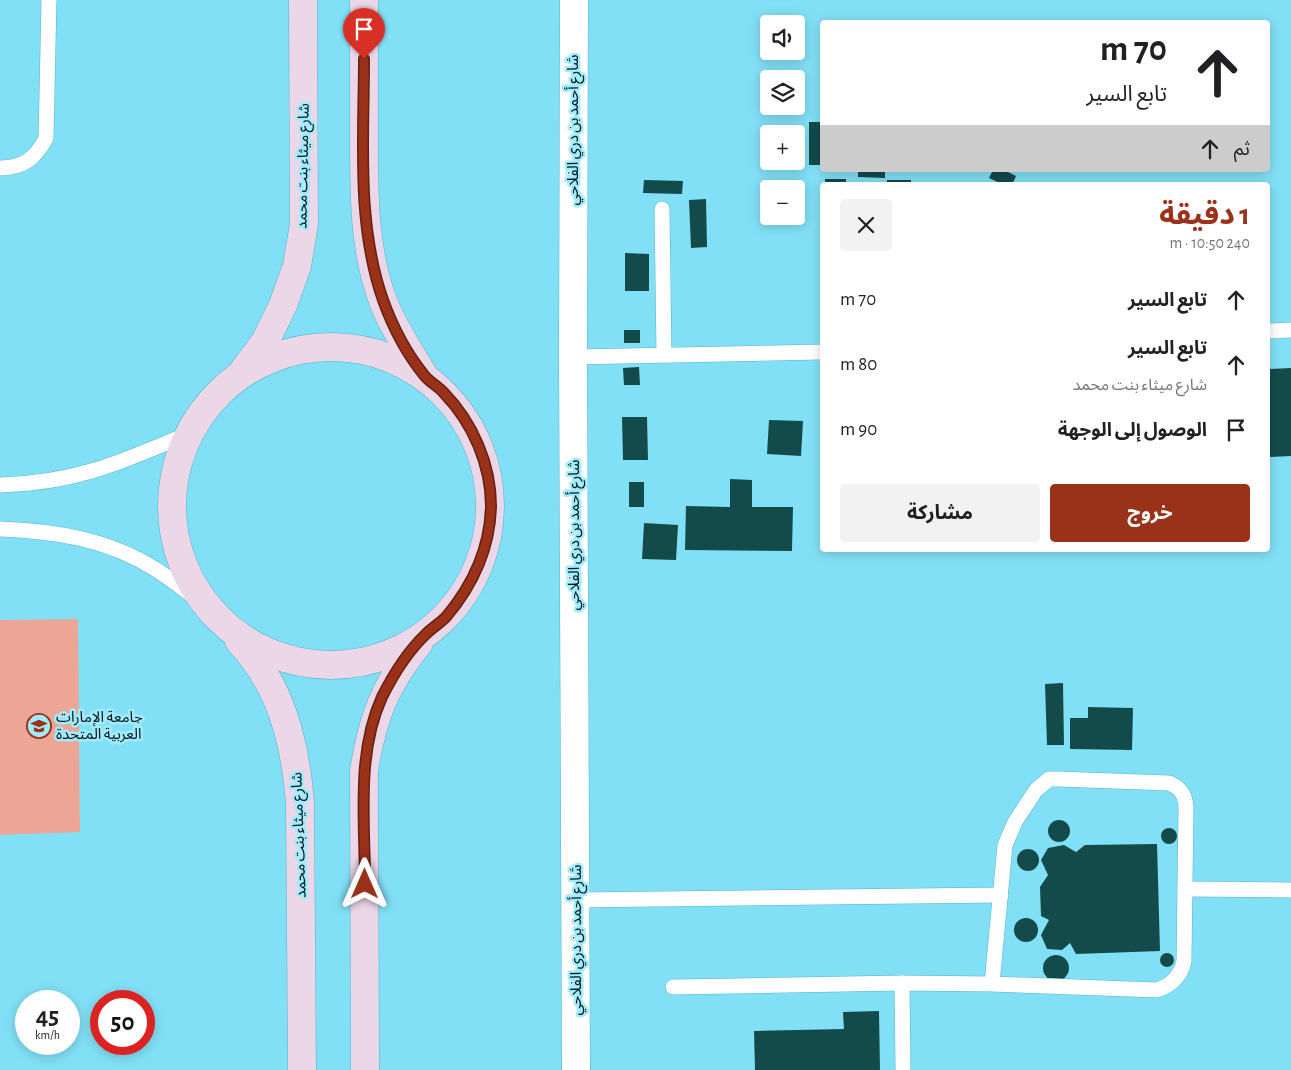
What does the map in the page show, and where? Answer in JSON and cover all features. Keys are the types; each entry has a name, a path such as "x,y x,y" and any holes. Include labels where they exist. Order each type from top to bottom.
{"main road":[{"name":"شارع ميثاء بنت محمد","path":"240,376 265,342 284,305 297,266 300,249 304,224 303,0"},
{"path":"364,0 364,176 366,220 372,261 384,302 402,339 424,376"},
{"path":"318,347 346,347 374,352 400,362 424,376 449,398 473,432 485,464 491,505 489,530 483,555 474,578 460,600 444,619 425,635 401,650 375,660 348,665 320,666 292,662 266,653 242,639 213,613 191,583 180,559 174,534 172,508 174,482 180,457 190,433 203,411 220,392 240,376 264,362 290,352 318,347"},
{"name":"شارع ميثاء بنت محمد","path":"213,613 248,651 270,685 287,722 297,761 300,802 302,1070"},
{"path":"365,1070 364,771 370,734 382,698 401,665 425,635"}],"street":[{"name":"شارع أحمد بن دري الفلاحي","path":"574,0 573,356 576,1070"}],"lane":[{"path":"0,168 11,168 26,163 39,152 46,138 49,0"},
{"path":"662,208 664,355"},
{"path":"1270,331 1291,330"},
{"path":"573,356 820,352"},
{"path":"0,485 55,481 86,474 116,465 190,433"},
{"path":"0,529 57,533 107,546 155,569 213,613"},
{"path":"674,987 902,983 1157,990 1165,987 1178,976 1184,961 1185,799 1176,786 1161,782 1058,778 1049,779 1036,790 1010,833 1005,845 992,984"},
{"path":"1184,889 1291,890"},
{"path":"576,900 1001,895"},
{"path":"902,983 903,1070"}],"shaded area":[{"path":"78,619 80,832 0,835 0,620"}],"building":[{"path":"809,122 820,122 820,165 809,165"},
{"path":"858,172 885,172 885,178 858,177"},
{"path":"992,172 1008,172 1016,176 1013,182 998,182 989,178"},
{"path":"825,179 846,179 846,182 825,182"},
{"path":"644,180 683,181 682,194 643,193"},
{"path":"887,180 911,180 911,182 887,182"},
{"path":"706,199 707,247 691,248 689,200"},
{"path":"625,253 649,254 649,291 625,291"},
{"path":"624,330 640,330 640,343 624,343"},
{"path":"639,367 640,385 624,385 623,368"},
{"path":"1291,368 1291,456 1270,457 1270,369"},
{"path":"622,417 647,417 648,460 623,460"},
{"path":"769,420 803,421 801,456 767,454"},
{"path":"730,479 752,480 752,507 793,507 792,551 685,550 686,506 730,507"},
{"path":"629,482 644,482 644,507 629,507"},
{"path":"644,523 678,525 676,560 642,559"},
{"path":"1063,683 1064,745 1047,745 1045,684"},
{"path":"1088,707 1133,708 1132,750 1070,749 1070,718 1088,718"},
{"path":"1059,820 1067,823 1070,831 1067,839 1059,842 1051,839 1048,831 1051,823"},
{"path":"1169,828 1177,836 1169,844 1161,836"},
{"path":"1157,844 1160,951 1076,954 1070,943 1062,950 1047,949 1041,935 1049,920 1041,916 1040,887 1048,875 1041,860 1048,848 1064,845 1076,852 1085,845"},
{"path":"1028,849 1036,852 1039,860 1036,868 1028,871 1020,868 1017,860 1020,852"},
{"path":"1026,918 1034,922 1038,930 1034,938 1026,942 1018,938 1014,930 1018,922"},
{"path":"1167,953 1172,955 1174,960 1172,965 1167,967 1162,965 1160,960 1162,955"},
{"path":"1056,955 1065,959 1069,968 1065,977 1056,981 1047,977 1043,968 1047,959"},
{"path":"879,1011 880,1070 755,1070 754,1031 844,1029 843,1012"}],"place":[{"name":"جامعة الإمارات العربية المتحدة","path":"39,726"}],"route":[{"path":"364,59 364,176 366,220 372,261 384,302 402,339 424,376 443,392 460,411 473,432 486,468 491,505 489,530 483,555 474,578 460,600 444,619 425,635 401,665 382,698 370,734 364,771 365,884"}]}
